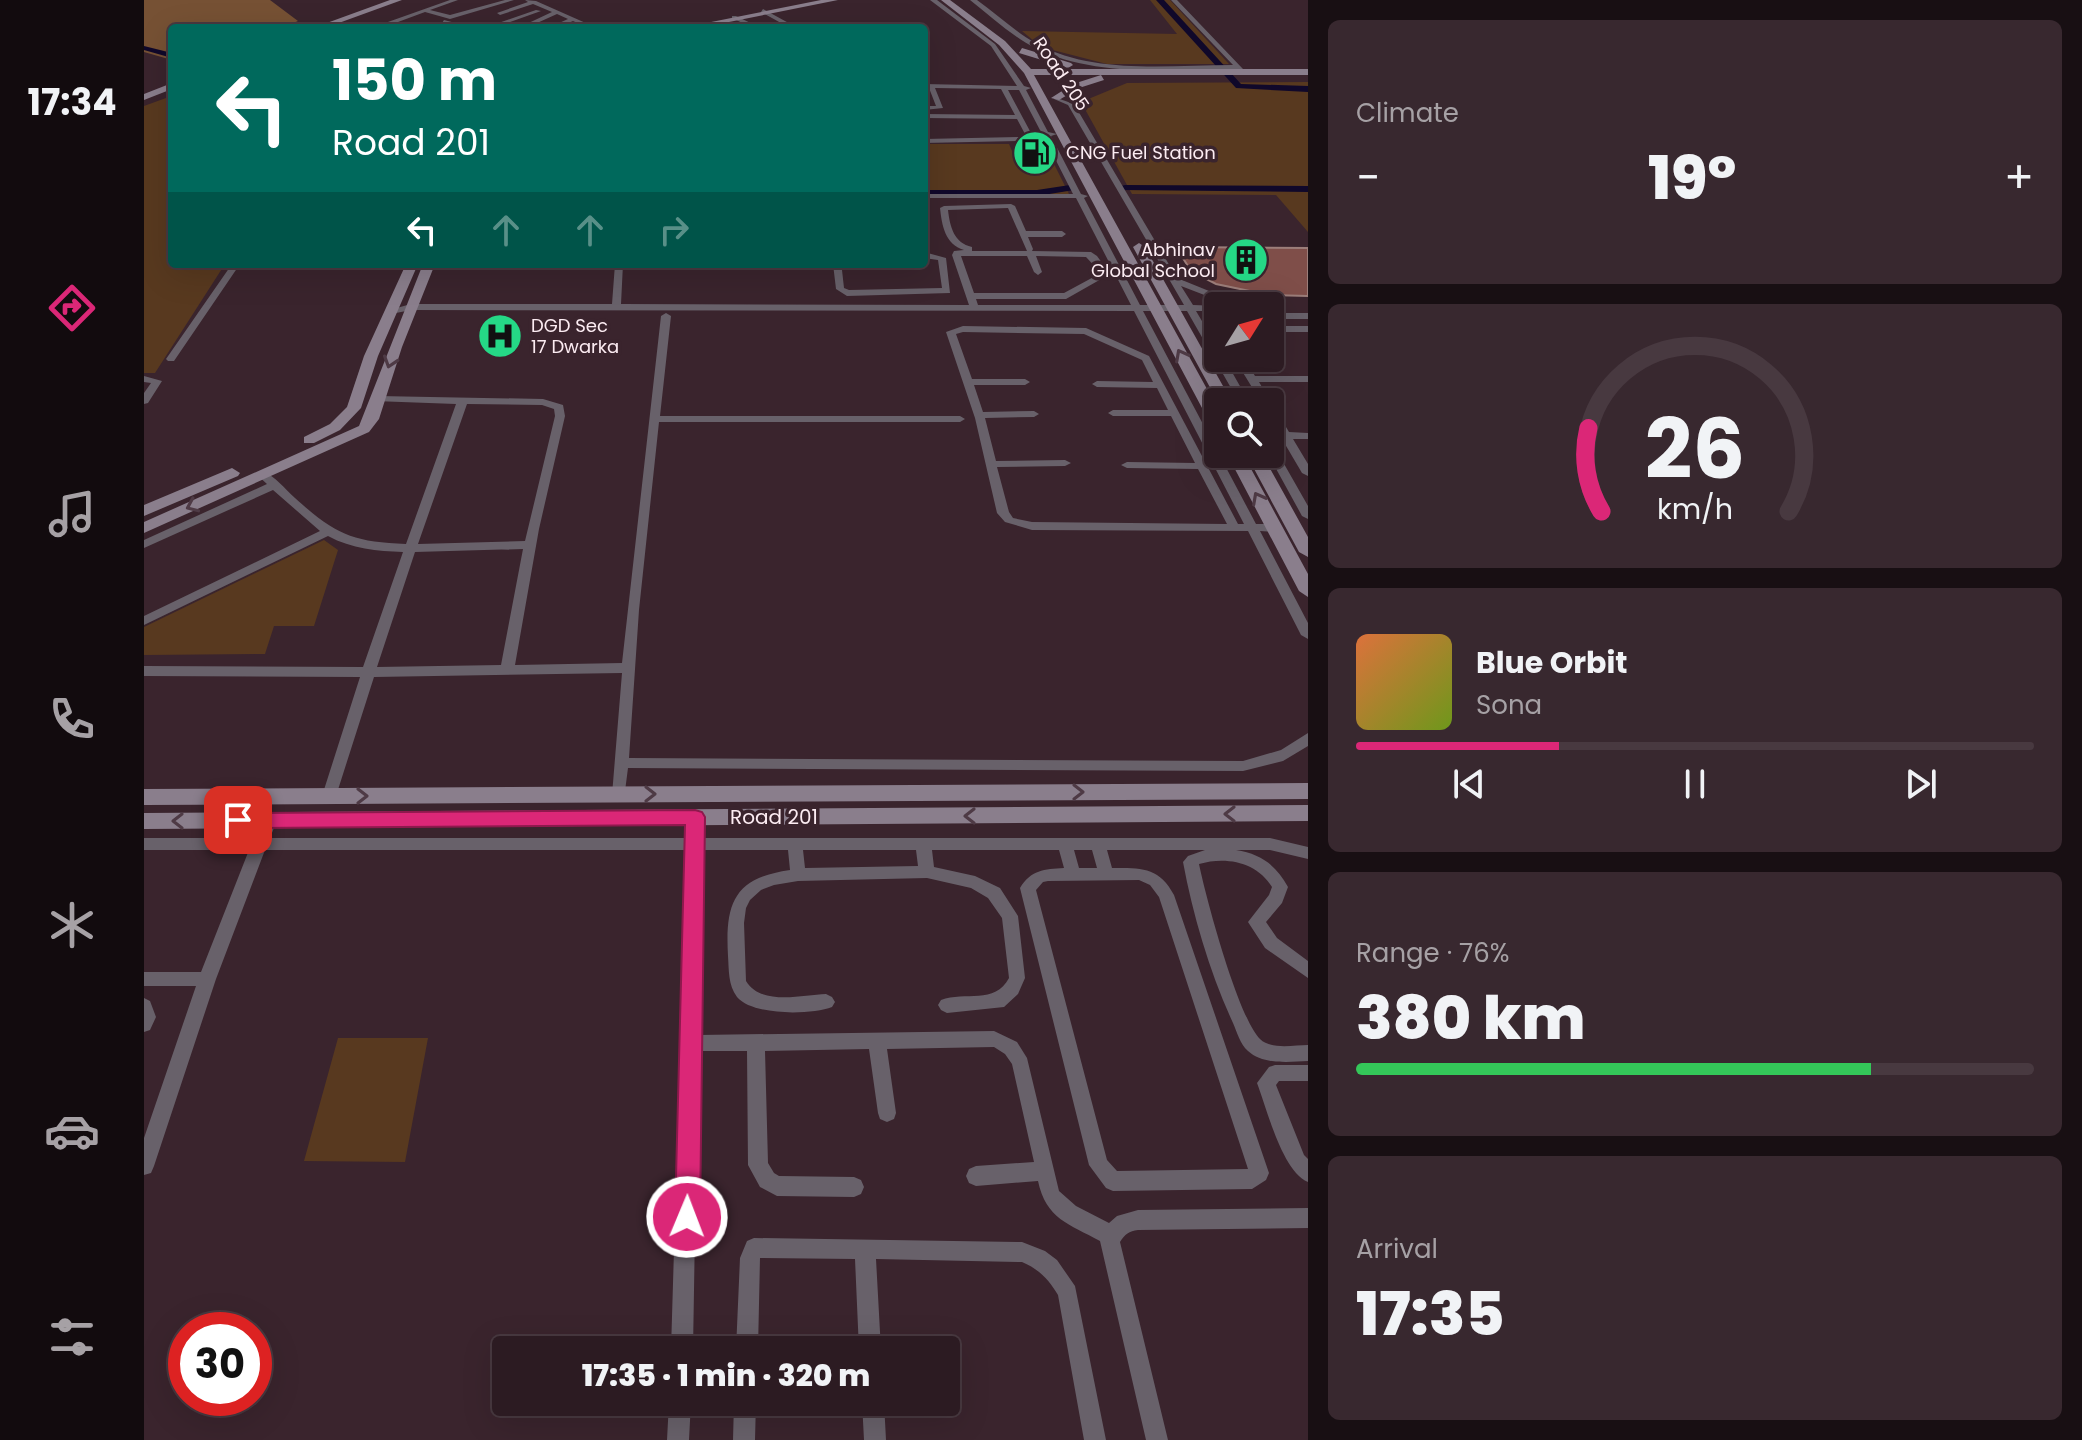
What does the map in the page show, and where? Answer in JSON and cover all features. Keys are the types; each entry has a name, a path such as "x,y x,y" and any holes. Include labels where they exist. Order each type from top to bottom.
{"main road":[{"path":"329,24 398,0"},
{"path":"344,24 413,0"},
{"path":"692,24 811,0"},
{"path":"694,24 834,0"},
{"name":"Road 205","path":"945,0 1002,43 1056,98 1217,388"},
{"name":"Road 205","path":"957,0 1001,29 1021,50 1062,134 1204,397"},
{"path":"1021,50 1105,75"},
{"path":"1036,78 1237,71 1308,72"},
{"path":"1237,71 1308,78"},
{"path":"1056,98 1105,75"},
{"path":"144,90 168,81"},
{"path":"144,97 168,88"},
{"path":"144,511 335,427 354,408 360,396 371,356 410,268"},
{"path":"144,528 361,431 368,424 427,268"},
{"path":"1242,468 1308,591"},
{"path":"1262,468 1308,552"},
{"path":"1276,791 1308,775"},
{"name":"Road 201","path":"144,797 1308,791"},
{"name":"Road 201","path":"144,821 1308,813"},
{"path":"1282,814 1308,820"}],"street":[{"path":"385,24 455,0"},
{"path":"435,14 484,0"},
{"path":"422,10 450,17 511,0"},
{"path":"933,0 993,45 1014,73 1308,635"},
{"path":"973,0 1042,49"},
{"path":"1174,0 1237,71"},
{"path":"488,16 531,1 585,24"},
{"path":"499,24 546,8"},
{"path":"763,11 787,24"},
{"path":"530,24 558,12"},
{"path":"734,17 749,24"},
{"path":"561,24 573,19"},
{"path":"391,22 397,24"},
{"path":"444,22 453,24"},
{"path":"1021,50 1042,49 1110,65 1214,72"},
{"path":"928,108 940,108 928,86 1021,87 1036,78"},
{"path":"955,86 959,99"},
{"path":"977,86 982,98"},
{"path":"1003,87 1029,135"},
{"path":"1056,98 1071,104 1204,327"},
{"path":"928,116 1019,117"},
{"path":"941,116 950,140"},
{"path":"993,116 1003,140"},
{"path":"928,139 974,136 1003,140 1062,134"},
{"path":"928,196 1097,196"},
{"path":"1007,196 1038,272"},
{"path":"970,296 1066,296 1106,274 1088,254 959,248 954,243 943,211 954,206 1011,206"},
{"path":"1023,234 1062,234"},
{"path":"975,308 957,253 1106,248"},
{"path":"837,268 841,290 912,293 949,290 942,258 928,256"},
{"path":"171,359 233,268"},
{"path":"616,308 619,268"},
{"path":"874,268 879,293"},
{"path":"907,268 915,308"},
{"path":"1175,280 1205,292"},
{"path":"391,311 975,308 1140,312"},
{"path":"1284,308 1308,308"},
{"path":"410,311 666,316 951,316 1204,310"},
{"path":"1193,312 1204,314"},
{"path":"619,795 628,668 666,316"},
{"path":"951,316 955,330"},
{"path":"1284,316 1308,316"},
{"path":"1284,329 1308,329"},
{"path":"955,330 950,336 978,415 1003,513 1009,520 1020,525 1274,528"},
{"path":"955,330 1086,331 1146,358 1234,527"},
{"path":"1248,372 1257,388"},
{"path":"144,379 157,381 144,401"},
{"path":"1252,379 1308,379"},
{"path":"967,382 1025,382"},
{"path":"1097,384 1160,385"},
{"path":"378,399 543,402 559,407 560,416 530,545 507,670"},
{"path":"329,796 368,672 462,402"},
{"path":"1113,413 1175,413"},
{"path":"978,415 1034,414"},
{"path":"656,419 960,419"},
{"path":"1284,432 1308,473"},
{"path":"1286,435 1308,436"},
{"path":"991,464 1065,463"},
{"path":"1127,465 1202,466"},
{"path":"1281,468 1308,516"},
{"path":"262,474 330,531 356,543 412,547 530,545"},
{"path":"144,544 275,485"},
{"path":"144,621 330,531"},
{"path":"144,671 628,668"},
{"path":"621,763 1243,766 1272,761 1295,750 1308,738"},
{"path":"682,1336 695,817"},
{"path":"144,1166 207,979 269,820"},
{"path":"795,843 798,875"},
{"path":"923,843 927,872"},
{"path":"144,844 1270,844 1308,853"},
{"path":"1065,844 1073,874"},
{"path":"1098,844 1106,874"},
{"path":"1308,971 1271,943 1256,922 1276,898 1280,887 1268,870 1245,855 1193,859 1191,867 1206,919 1248,1038 1266,1053 1308,1053"},
{"path":"826,1002 764,1003 750,1000 741,991 738,982 736,907 739,900 761,882 798,875 927,872 975,882 994,893 1010,916 1017,978 1012,989 998,1002 947,1005"},
{"path":"1106,874 1147,875 1161,884 1259,1173 1257,1177 1113,1181 1099,1165 1028,888 1038,877 1106,874"},
{"path":"144,979 207,979"},
{"path":"144,1006 147,1017 144,1024"},
{"path":"691,1043 994,1039 1012,1048 1021,1064 1051,1197 1061,1207 1112,1236"},
{"path":"877,1042 887,1113"},
{"path":"756,1043 758,1165 761,1173 777,1186 854,1187"},
{"path":"1308,1073 1275,1073 1266,1083 1297,1161 1308,1172"},
{"path":"976,1176 1045,1171"},
{"path":"1157,1440 1110,1241 1115,1229 1125,1221 1308,1218"},
{"path":"747,1336 750,1258 754,1248 1022,1252 1046,1262 1059,1276 1068,1293 1095,1440"},
{"path":"865,1249 869,1336"},
{"path":"678,1440 679,1416"},
{"path":"744,1440 745,1416"},
{"path":"874,1416 875,1440"}],"shaded area":[{"path":"144,0 270,0 298,21 291,24 168,24 168,59 144,52"},
{"path":"1150,0 1170,0 1229,64 1107,64 1041,47 1022,31 1177,34"},
{"path":"1308,82 1308,232 1276,195 1132,194 1081,102 1127,83"},
{"path":"168,99 168,268 222,268 155,373 144,373 144,106"},
{"path":"928,144 1009,144 1016,160 1052,160 1070,196 928,196"},
{"path":"324,540 338,550 314,626 274,626 265,654 144,655 144,627"},
{"path":"338,1038 428,1038 405,1162 304,1161"}],"building":[{"name":"Abhinav Global School","path":"1176,247 1308,248 1308,296 1255,292 1216,284 1191,271"}],"waterway":[{"path":"1160,0 1239,86 1308,89"},
{"path":"144,48 168,55"},
{"path":"928,193 1037,193 1070,188"},
{"path":"1125,188 1308,189"}],"place":[{"name":"CNG Fuel Station","path":"1035,153"},
{"name":"Abhinav Global School","path":"1246,260"},
{"name":"DGD Sec 17 Dwarka","path":"500,336"}],"route":[{"path":"238,820 695,817 687,1217"}]}
